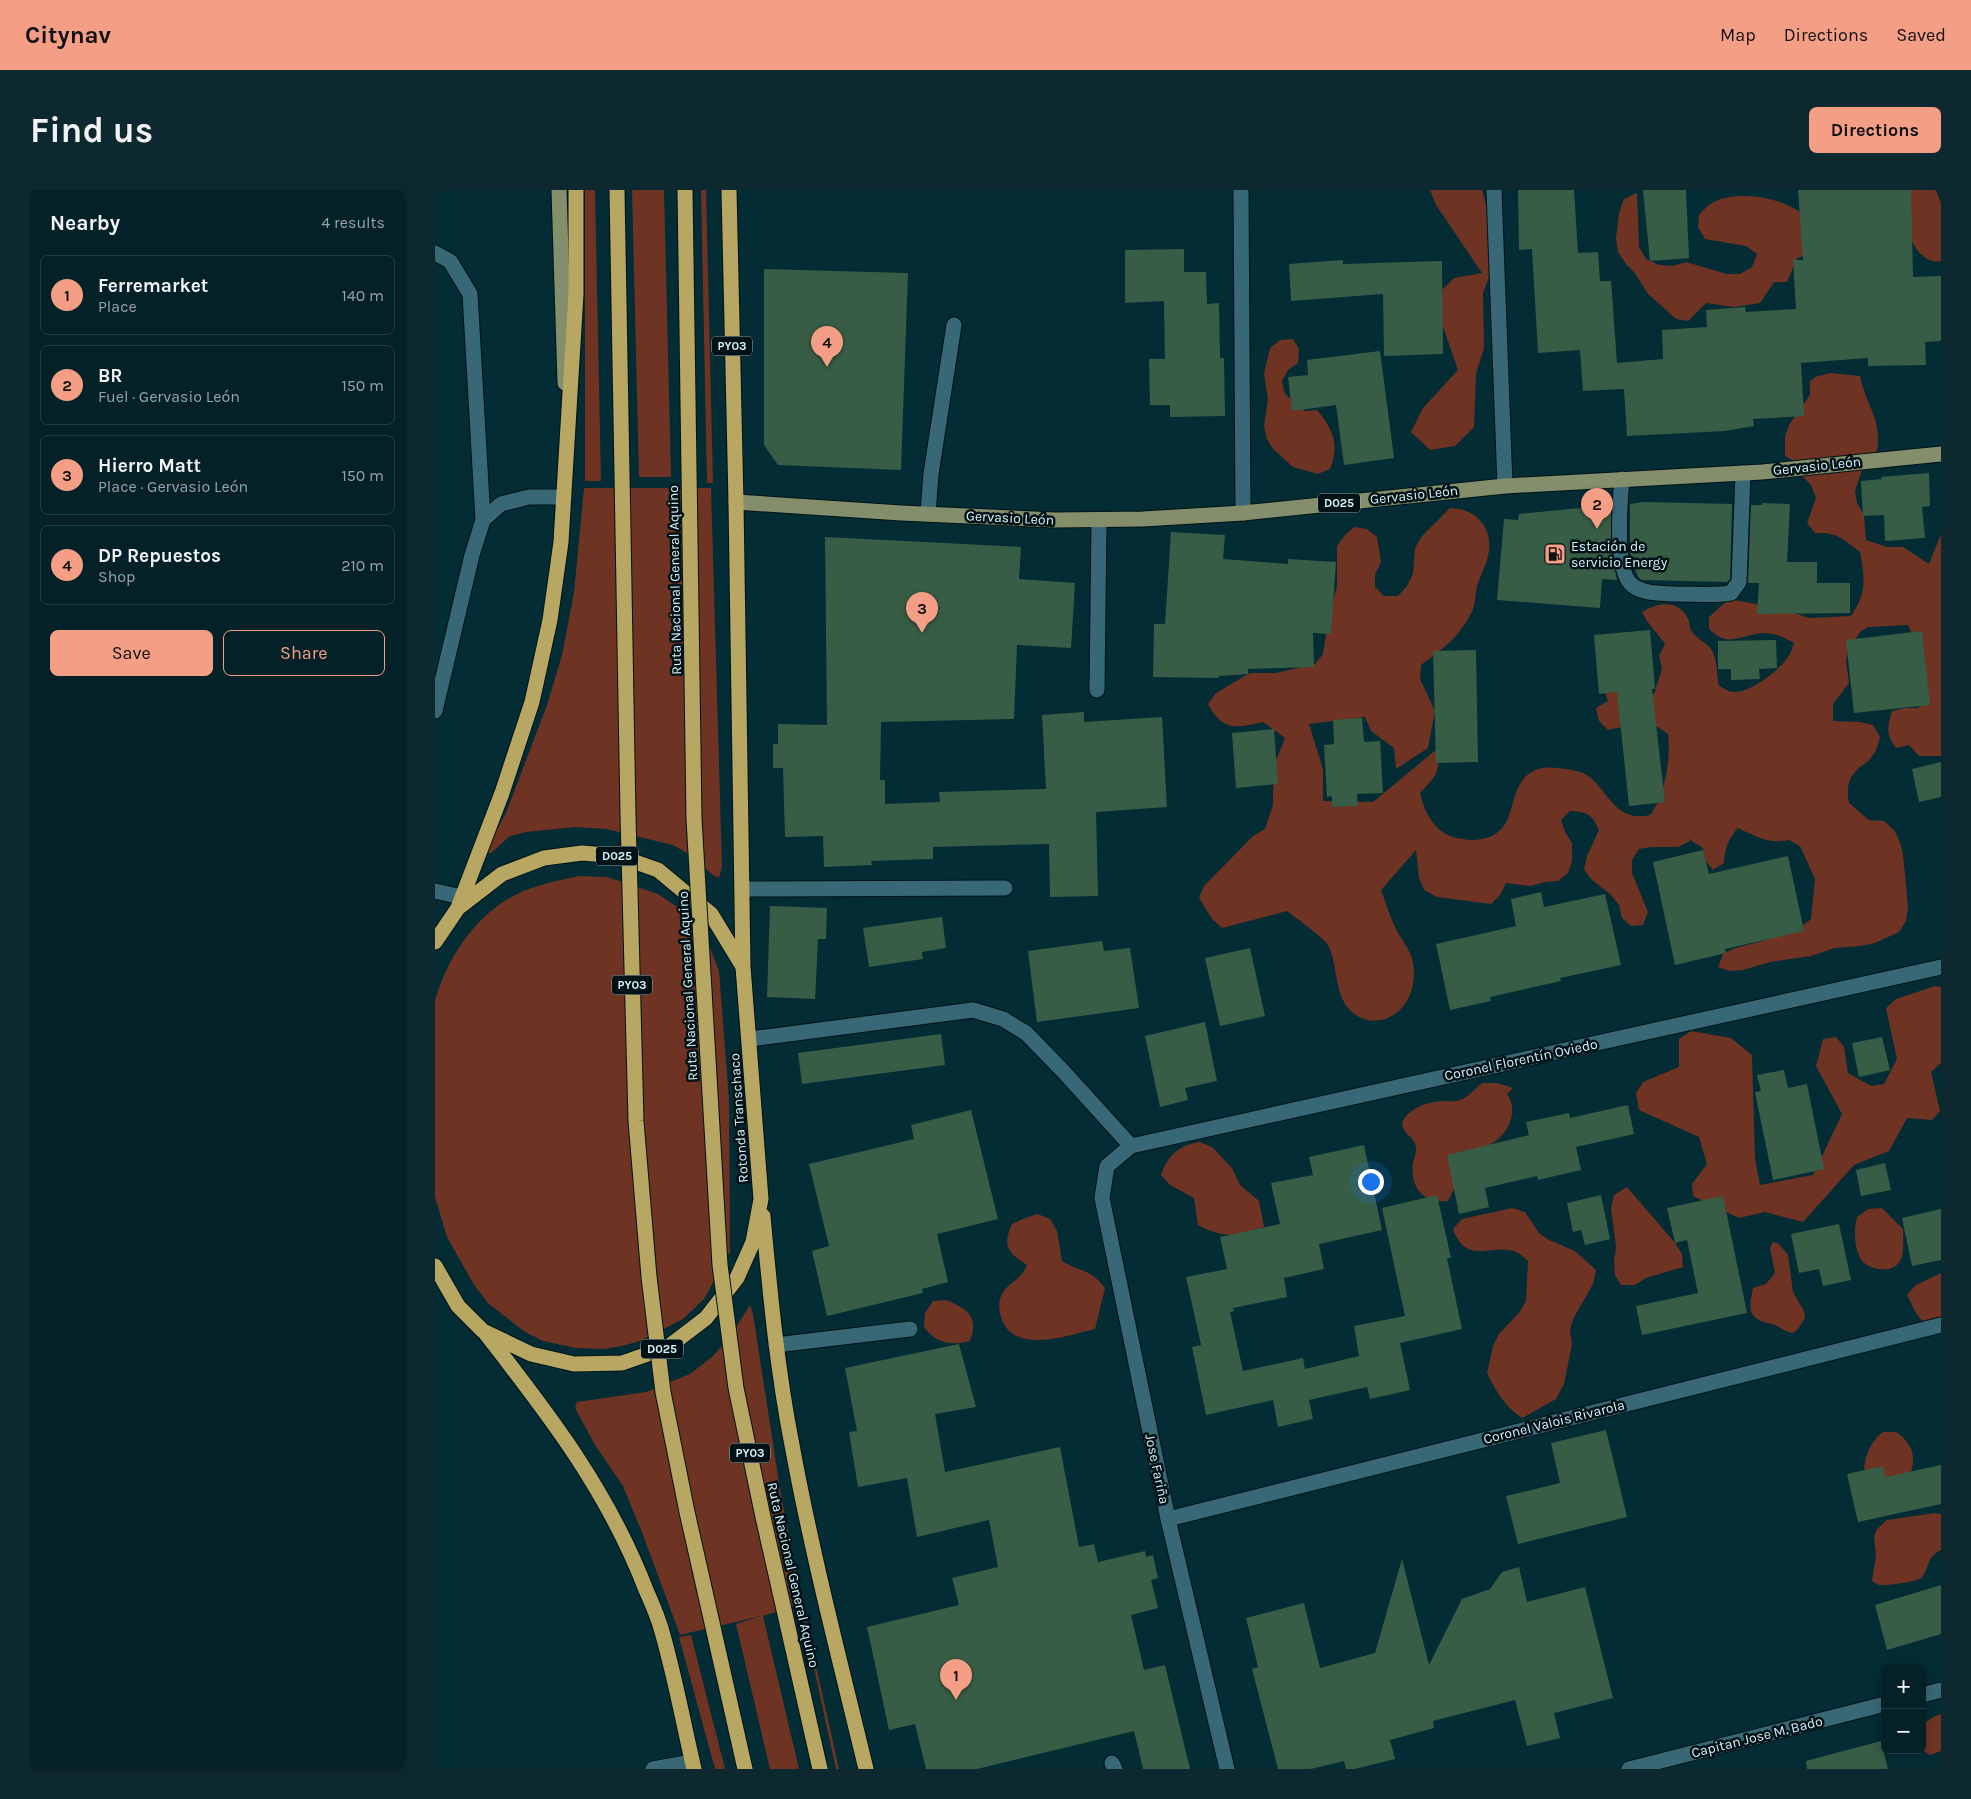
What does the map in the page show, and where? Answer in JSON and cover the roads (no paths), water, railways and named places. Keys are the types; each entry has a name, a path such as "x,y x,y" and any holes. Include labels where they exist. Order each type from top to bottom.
{"highway":[{"path":"460,903 502,793 532,702 550,620 561,542 564,497 576,294 576,190"},
{"name":"PY03","path":"617,190 628,815 636,1121 648,1267 665,1401 687,1512 745,1769"},
{"name":"Ruta Nacional General Aquino","path":"685,190 694,819 720,1265 736,1388 763,1517 821,1769"},
{"name":"PY03","path":"729,190 743,967"},
{"name":"Rotonda Transchaco","path":"435,942 460,903 502,874 543,858 582,853 618,856 658,870 711,914 743,967 761,1199 753,1242 737,1278 706,1318 668,1347 622,1363 574,1364 531,1354 483,1331 458,1306 435,1266"},
{"name":"Ruta Nacional General Aquino","path":"761,1199 775,1345 792,1445 839,1660 866,1769"},
{"name":"D025","path":"435,1286 458,1306"},
{"path":"483,1331 540,1403 579,1459 610,1510 630,1552 660,1625 693,1765"}],"main road":[{"path":"559,190 566,456"},
{"name":"Gervasio León","path":"736,502 928,514 1055,520 1099,520 1243,513 1505,486 1743,473 1941,454"}],"street":[{"path":"1241,190 1243,513"},
{"path":"1494,190 1505,486"},
{"path":"435,254 450,261 470,294 483,520 472,555 435,711"},
{"path":"928,514 931,474 954,325"},
{"path":"1622,479 1618,523 1624,569 1631,584 1646,592 1719,595 1731,593 1739,582 1743,473"},
{"path":"483,520 501,504 529,496 564,497"},
{"path":"1097,690 1099,520"},
{"path":"742,889 1005,888"},
{"path":"435,891 460,903"},
{"name":"Coronel Florentín Oviedo","path":"1107,1166 1131,1146 1941,967"},
{"path":"750,1039 973,1010 1003,1019 1026,1033 1131,1146"},
{"name":"Jose Fariña","path":"1107,1166 1102,1198 1168,1519 1227,1769"},
{"name":"Coronel Valois Rivarola","path":"1168,1519 1941,1325"},
{"path":"775,1345 910,1329"},
{"path":"1926,1694 1941,1690"},
{"name":"Capitan Jose M. Bado","path":"1629,1769 1881,1705"},
{"path":"653,1769 693,1765"}],"place":[{"name":"DP Repuestos","path":"827,367"},
{"name":"BR","path":"1597,529"},
{"name":"Estación de servicio Energy","path":"1555,554"},
{"name":"Hierro Matt","path":"922,633"},
{"name":"Ferremarket","path":"956,1700"}]}
